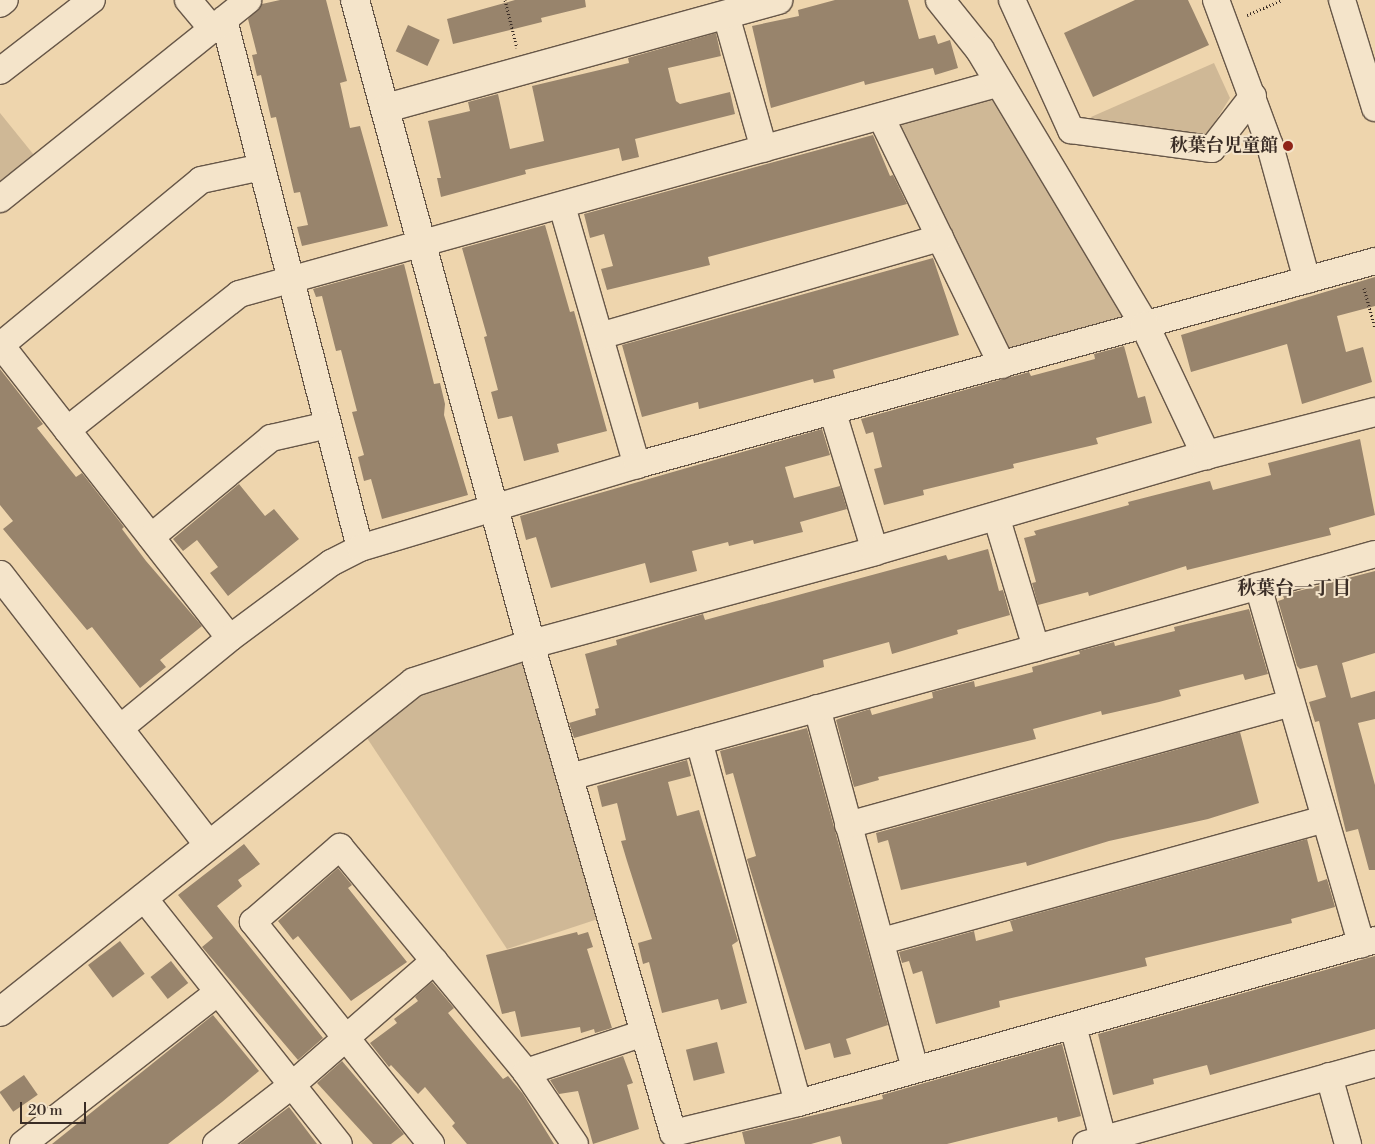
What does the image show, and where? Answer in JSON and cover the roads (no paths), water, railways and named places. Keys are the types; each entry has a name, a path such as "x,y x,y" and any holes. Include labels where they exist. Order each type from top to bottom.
{"street":[{"path":"0,4 4,0"},
{"path":"0,71 92,0"},
{"path":"188,0 218,24 262,167 360,548"},
{"path":"0,199 248,0"},
{"path":"355,0 531,644 674,1138 1368,942 1324,819 1258,586"},
{"path":"386,108 778,0"},
{"path":"940,0 980,50 1145,326 1206,455"},
{"path":"1012,0 1071,130 1212,149 1253,96"},
{"path":"1216,0 1253,96 1308,280"},
{"path":"1342,0 1375,108"},
{"path":"726,15 764,149"},
{"path":"66,430 239,294 292,282 1000,84"},
{"path":"880,117 1002,365"},
{"path":"230,638 0,345 201,180 262,167"},
{"path":"562,206 638,464"},
{"path":"600,336 940,238"},
{"path":"119,729 230,638 331,563 360,548 495,509 638,464 833,413 1366,264"},
{"path":"0,1012 414,682 531,644 875,551 1206,455 1375,412"},
{"path":"833,413 875,551"},
{"path":"151,537 271,438 328,425"},
{"path":"996,516 1036,648"},
{"path":"570,777 1375,554"},
{"path":"0,576 209,845"},
{"path":"848,825 1290,703"},
{"path":"817,708 848,825 882,941 915,1069"},
{"path":"699,741 798,1103"},
{"path":"882,941 1324,819"},
{"path":"431,1144 253,922 340,848 526,1072 575,1144"},
{"path":"144,897 338,1144"},
{"path":"216,1144 292,1085 344,1037 434,961"},
{"path":"24,1144 218,992"},
{"path":"1073,1026 1094,1142 1375,1064"},
{"path":"526,1072 644,1033"},
{"path":"1328,1076 1348,1144"}],"place":[{"name":"秋葉台児童館","path":"1288,146"}],"district":[{"name":"秋葉台一丁目","path":"1294,589"}]}
